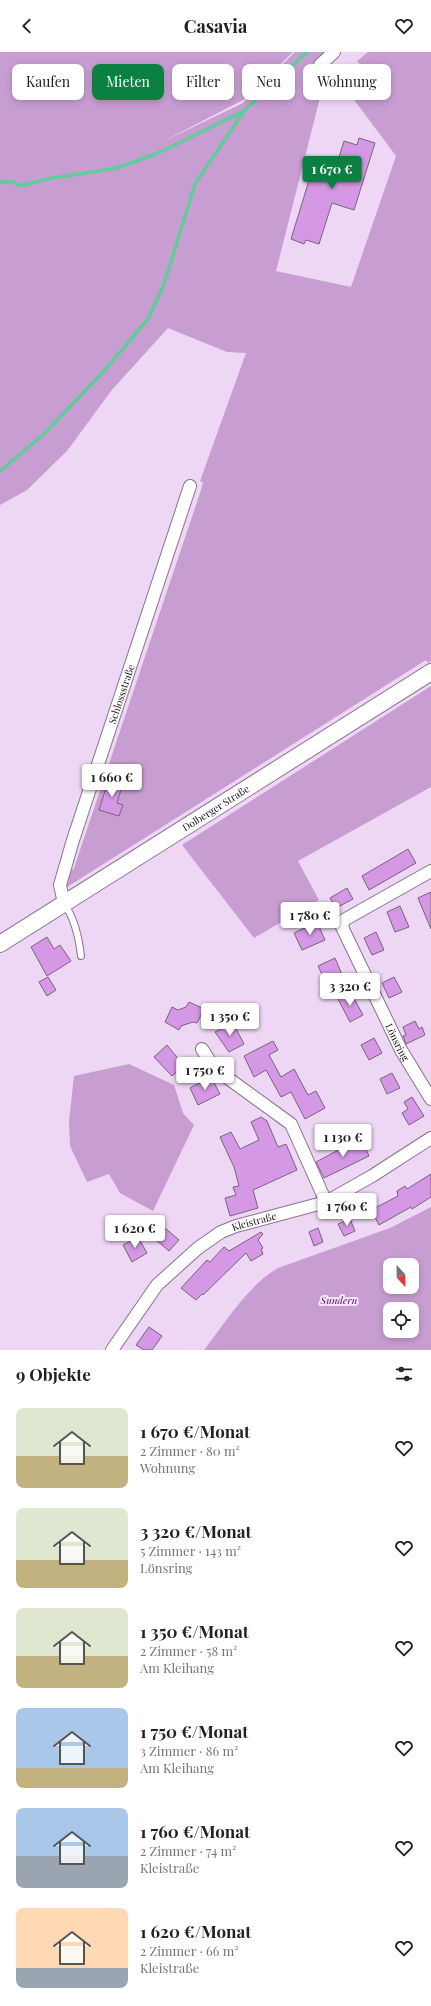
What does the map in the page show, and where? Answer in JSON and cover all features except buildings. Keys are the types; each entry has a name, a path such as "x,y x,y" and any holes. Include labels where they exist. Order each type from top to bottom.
{"main road":[{"name":"Dolberger Straße","path":"0,944 431,672"}],"street":[{"path":"321,64 334,52"},
{"name":"Schlossstraße","path":"64,904 60,885 73,840 190,486"},
{"name":"Lönsring","path":"431,871 344,920 342,927 401,1050 431,1099"},
{"path":"202,1049 214,1068 290,1124 326,1202"},
{"name":"Kleistraße","path":"112,1350 158,1285 198,1248 221,1232 236,1226 326,1202 372,1176 431,1138"}],"lane":[{"path":"64,904 72,915 80,944 81,956"}],"green space":[{"path":"0,52 293,52 280,64 242,64 243,100 160,143 243,103 246,100 295,100 295,64 283,64 295,52 326,52 318,59 319,64 303,64 303,100 319,100 276,271 351,287 396,156 354,100 391,100 391,64 360,64 357,61 368,52 431,52 431,661 428,663 426,660 64,889 67,875 74,868 202,487 203,482 200,481 246,353 227,352 168,328 111,391 67,451 27,490 0,505"},
{"path":"431,686 431,787 298,861 319,900 254,938 182,845"},
{"path":"129,1064 174,1085 183,1113 194,1125 153,1211 120,1193 109,1174 87,1182 70,1146 69,1121 74,1076"},
{"name":"Sundern","path":"431,1207 431,1350 204,1350 229,1316 256,1284 278,1268 390,1228"}],"waterway":[{"path":"0,182 13,182 20,186 47,179 117,168 158,153 244,111 307,52"},
{"path":"0,471 43,435 104,371 148,319 164,284 195,184 244,111"}]}
